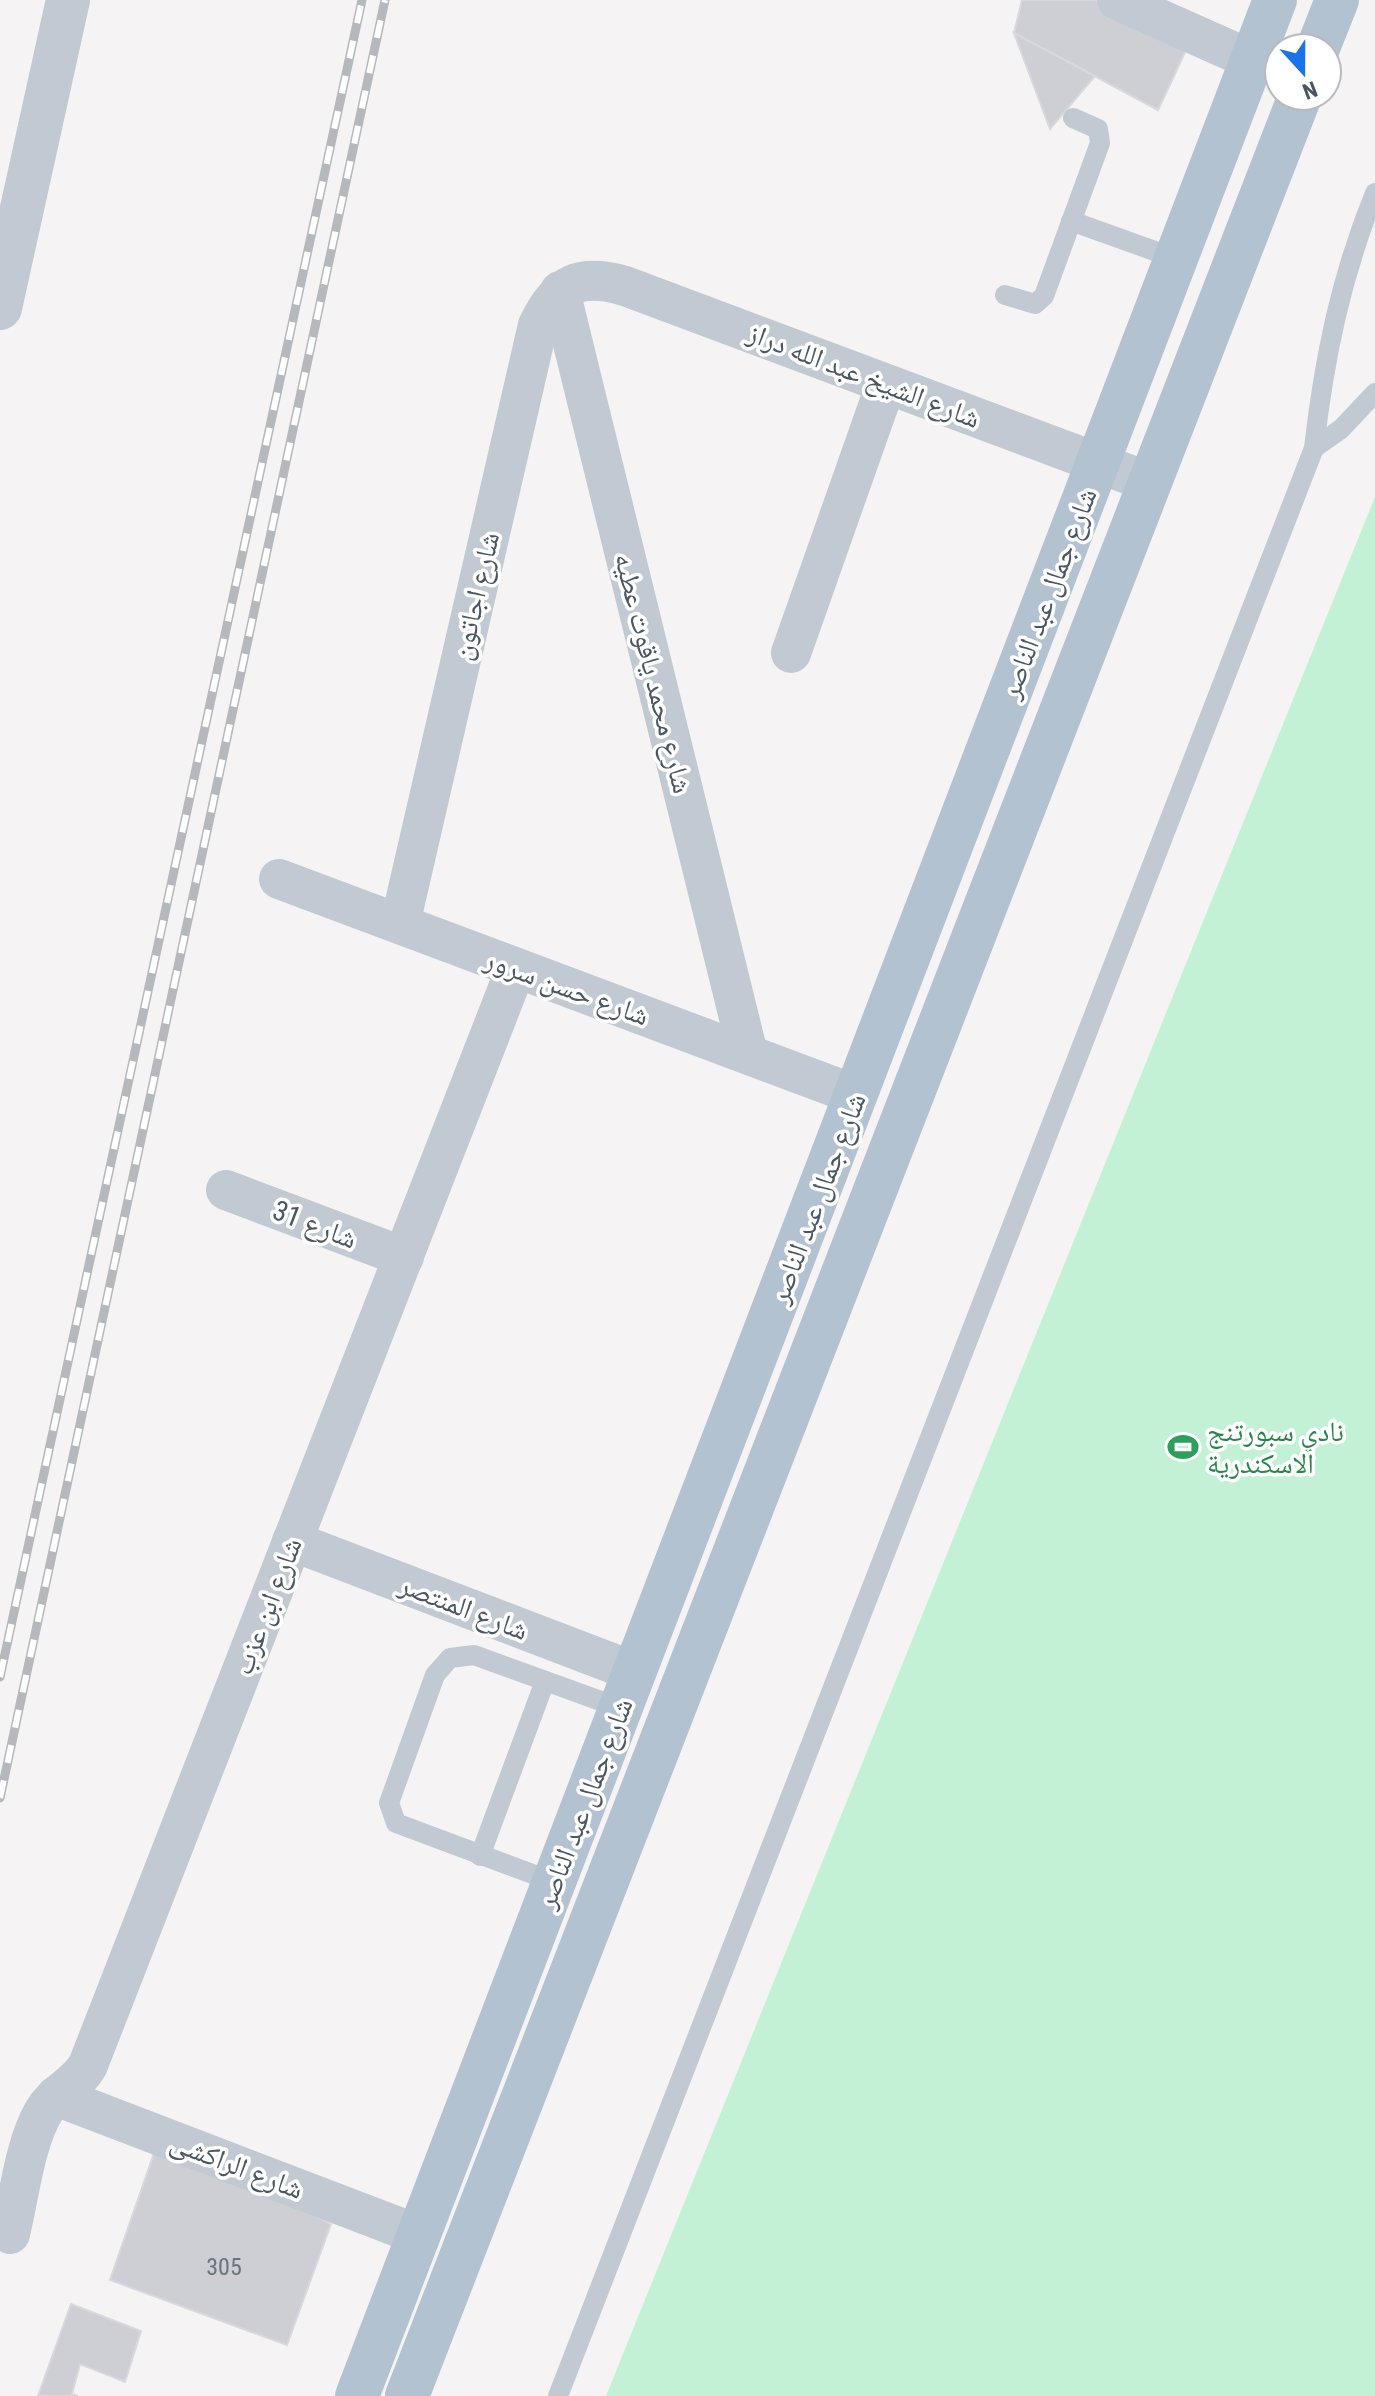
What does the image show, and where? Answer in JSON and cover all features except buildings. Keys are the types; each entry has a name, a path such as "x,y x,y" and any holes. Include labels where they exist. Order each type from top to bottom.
{"main road":[{"path":"1324,32 1337,0"},
{"name":"شارع جمال عبد الناصر","path":"357,2396 1254,61 1265,4"},
{"name":"شارع جمال عبد الناصر","path":"407,2396 1294,112"}],"street":[{"path":"0,308 68,0"},
{"path":"1117,0 1254,61"},
{"name":"شارع الشيخ عبد الله دراز","path":"568,287 601,279 625,286 1149,482"},
{"name":"شارع اجاتون","path":"400,924 538,325 548,304 568,287"},
{"name":"شارع محمد ياقوت عطيه","path":"568,287 748,1054"},
{"path":"791,653 886,384"},
{"name":"شارع حسن سرور","path":"279,879 856,1095"},
{"name":"شارع ابن عزب","path":"10,2234 37,2125 56,2096 74,2084 88,2065 516,968"},
{"name":"شارع 31","path":"226,1190 404,1257"},
{"name":"شارع المنتصر","path":"292,1541 628,1690"},
{"name":"شارع الراكشى","path":"56,2096 419,2235"}],"lane":[{"path":"1005,295 1029,304 1040,302 1100,136 1092,125 1073,118"},
{"path":"558,2396 1314,448 1324,365 1343,284 1373,204"},
{"path":"1071,221 1177,259"},
{"path":"1314,448 1341,429 1375,393"},
{"path":"554,1882 404,1829 391,1814 389,1803 435,1675 450,1658 462,1654 474,1655 545,1681 628,1690"},
{"path":"480,1856 545,1681"}],"green space":[{"name":"نادي سبورتنج الاسكندرية","path":"1375,497 1375,2396 606,2396"}],"railway":[{"path":"0,1677 362,0"},
{"path":"0,1798 385,0"}],"place":[{"name":"نادي سبورتنج الاسكندرية","path":"1183,1447"}]}
